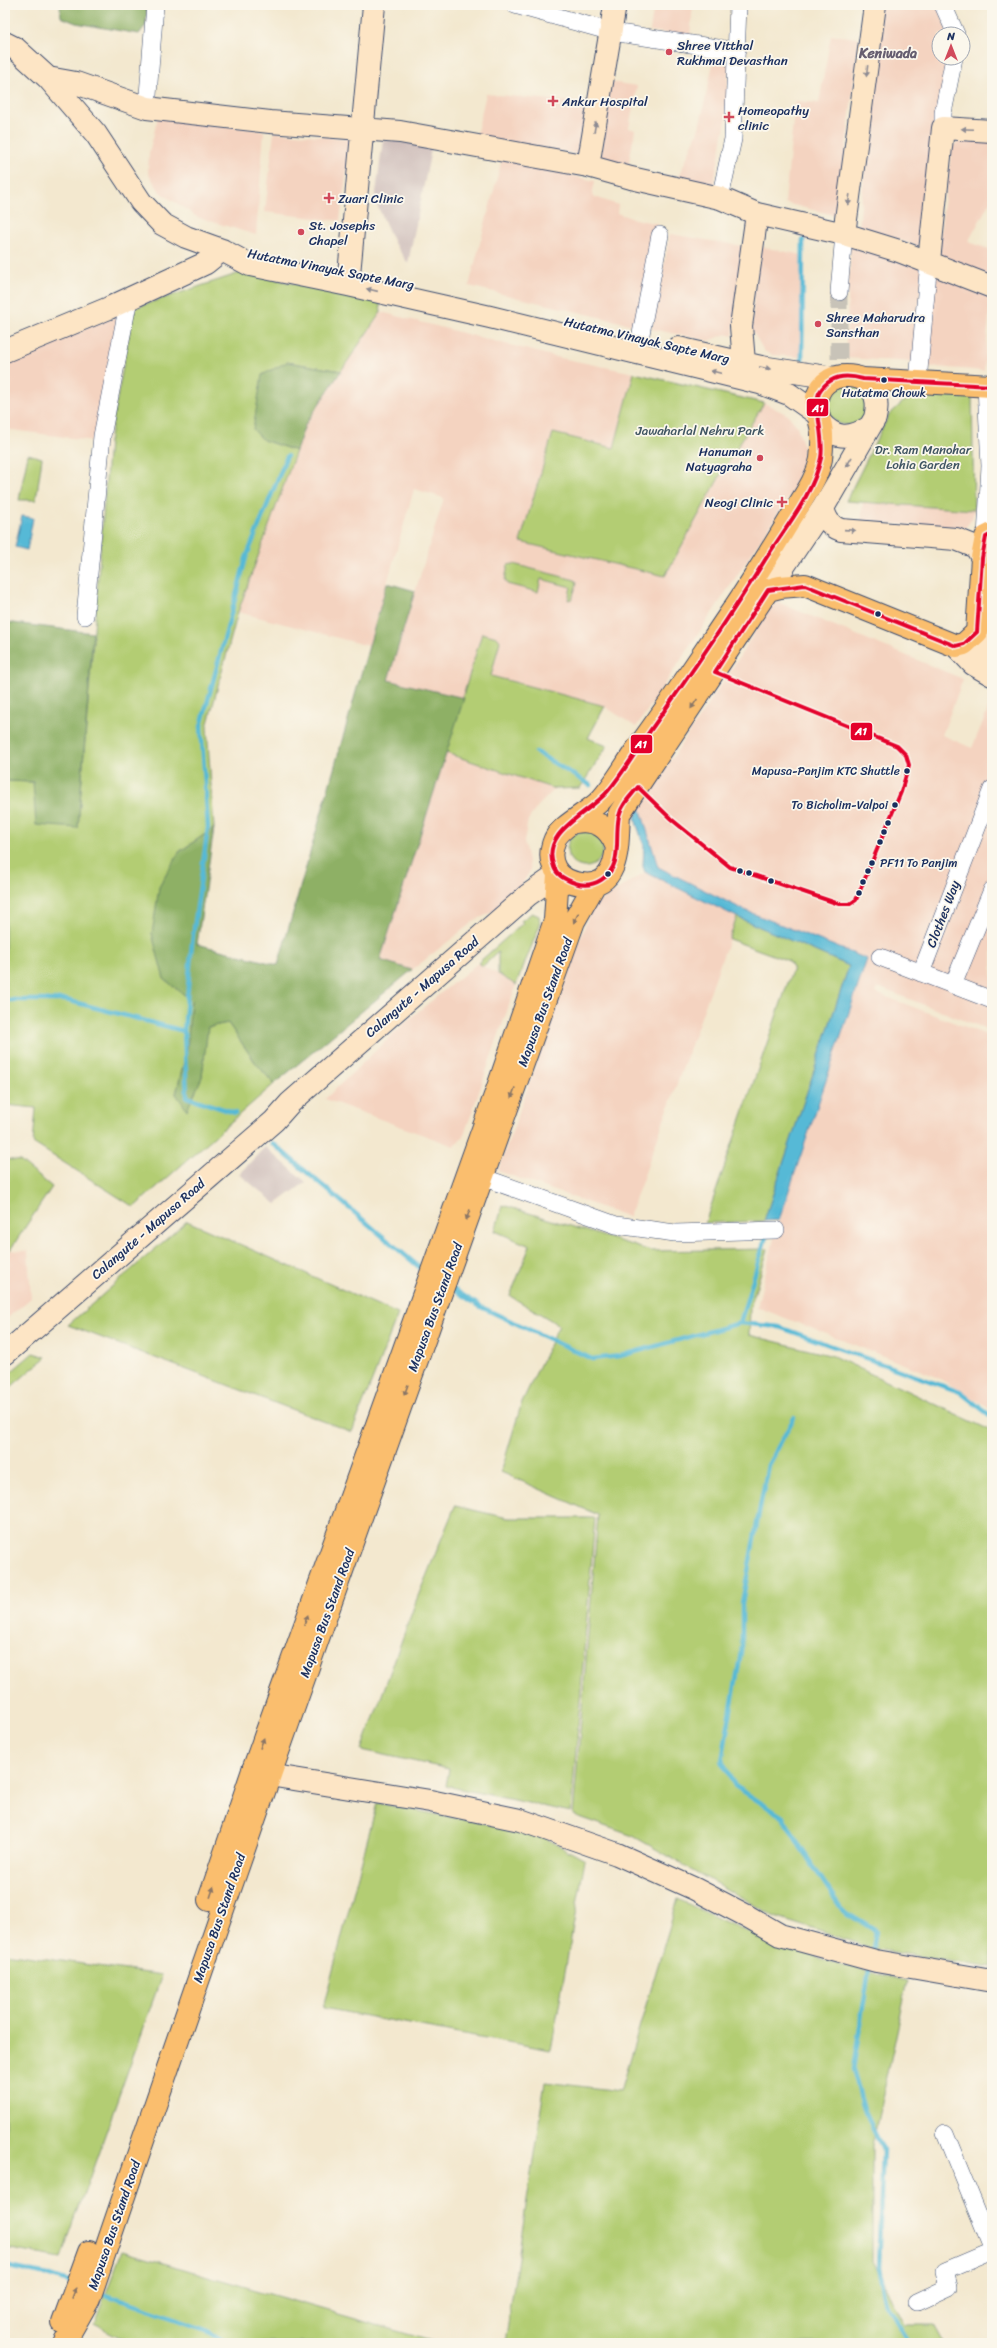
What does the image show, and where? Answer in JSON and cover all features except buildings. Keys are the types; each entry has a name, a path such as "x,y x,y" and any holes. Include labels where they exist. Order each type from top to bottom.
{"main road":[{"path":"349,277 364,129 374,5"},
{"path":"588,166 616,5"},
{"path":"844,234 875,5"},
{"name":"Hutatma Vinayak Sapte Marg","path":"5,43 14,48 48,78 96,134 141,202 162,224 186,237 222,250 250,265 349,277 768,368 834,378"},
{"path":"48,78 76,83 147,108 270,122 400,132 588,166 631,178 720,198 757,214 844,234 929,261 992,287"},
{"path":"929,261 943,128 992,131"},
{"path":"744,362 741,326 757,214"},
{"path":"5,352 206,264 222,250"},
{"name":"Hutatma Vinayak Sapte Marg","path":"349,277 490,316 760,383 789,394 818,418"},
{"path":"862,379 875,394 878,406 875,418 823,508 619,814 616,845 617,857 613,868 606,878 595,884 583,885 569,882 558,874 552,864 552,851 556,837 565,827 575,822 600,800 676,696 750,585 810,486 821,460 816,399 822,386 834,378 847,375 862,379 989,386"},
{"path":"818,418 836,435 846,437 858,435 868,428"},
{"path":"823,508 825,518 832,527 841,530 956,539 976,547 986,543 977,632 983,648 992,662"},
{"path":"768,590 780,587 805,585 956,646 973,664 992,675"},
{"path":"956,646 964,644 977,632"},
{"path":"575,822 585,820 605,827 612,835 616,845"},
{"name":"Calangute - Mapusa Road","path":"5,1354 274,1121 290,1103 528,895 558,874"},
{"name":"Mapusa Bus Stand Road","path":"64,2343 89,2299 261,1772 555,920 558,874"},
{"name":"Mapusa Bus Stand Road","path":"56,2343 184,1974 261,1772 482,1177 574,921 595,884"},
{"name":"Calangute - Mapusa Road","path":"5,1338 268,1113 290,1103"},
{"path":"261,1772 430,1801 520,1820 617,1854 695,1889 747,1916 780,1936 870,1960 992,1981"}],"street":[{"path":"147,108 156,5"},
{"path":"515,5 612,32 737,51"},
{"path":"720,198 733,139 738,5"},
{"path":"943,5 952,26"},
{"path":"943,128 943,113 952,66"},
{"path":"839,292 844,234"},
{"path":"640,339 660,235"},
{"path":"918,381 929,261"},
{"path":"85,616 102,436 128,299"},
{"path":"986,543 990,466 989,386"},
{"name":"Clothes Way","path":"921,972 992,789"},
{"path":"953,986 991,896"},
{"path":"880,957 992,1000"},
{"path":"482,1177 616,1225 675,1233 776,1230"},
{"path":"917,2302 949,2287 945,2271 992,2250 945,2132"}],"shaded area":[{"path":"654,5 693,5 690,36 650,31"},
{"path":"881,5 938,5 945,26 931,26 931,66 947,66 918,246 859,228"},
{"path":"831,35 859,38 838,216 785,203 795,101 819,103"},
{"path":"715,54 728,56 728,110 713,187 678,179 699,128"},
{"path":"610,82 637,86 629,128 635,130 628,167 600,162"},
{"path":"486,94 587,103 581,155 476,136"},
{"path":"158,117 264,131 256,235 197,217 160,192 148,173 149,153"},
{"path":"274,132 351,139 340,221 265,212"},
{"path":"992,136 992,198 968,242 992,250 992,277 937,256 952,147 964,137"},
{"path":"383,140 432,145 408,263 394,243 375,200"},
{"path":"502,159 595,181 592,196 618,205 617,213 631,218 658,224 637,326 469,286"},
{"path":"670,234 742,246 733,336 726,334 709,341 652,329"},
{"path":"851,243 923,264 914,362 845,358"},
{"path":"757,246 802,255 800,357 772,355 764,351 752,330"},
{"path":"932,271 991,296 984,371 925,366"},
{"path":"381,312 556,357 634,373 615,448 521,542 664,576 720,476 764,403 788,415 797,426 803,445 802,462 792,493 636,727 604,706 472,671 464,698 388,680 444,498 414,489 369,646 238,612 305,425"},
{"path":"118,316 94,441 5,429 5,360"},
{"path":"863,503 974,510 972,519 965,528 861,522"},
{"path":"777,602 963,679 942,735 972,748 987,712 990,693 992,694 992,1031 878,987 876,993 992,1037 992,1410 937,1377 757,1307 776,1230 867,959 744,910 658,867 639,804 657,781 740,656 769,608"},
{"path":"446,753 555,789 538,806 528,820 524,842 530,871 517,892 494,911 474,921 412,970 380,960"},
{"path":"645,872 737,917 629,1217 498,1171 592,906"},
{"path":"478,963 516,985 464,1135 454,1146 325,1099 409,1019"},
{"path":"265,1147 306,1182 276,1204 239,1174"},
{"path":"5,1250 28,1251 31,1298 5,1320"}],"green space":[{"path":"60,5 147,5 146,25 139,34 76,23 61,17"},
{"path":"243,272 380,303 381,312 341,371 287,362 263,440 296,451 238,612 207,727 214,828 179,852 164,978 191,1000 187,1050 176,1094 202,1077 207,1027 228,1023 255,1062 274,1084 134,1207 33,1143 36,1108 5,1105 5,781 33,782 78,828 109,442 134,308"},
{"path":"287,362 341,371 305,425 296,451 263,440 253,429 262,375"},
{"name":"Jawaharlal Nehru Park","path":"634,373 764,403 720,476 665,576 520,542 553,433 614,448"},
{"path":"851,385 858,388 864,394 867,405 866,413 858,422 851,425 843,425 836,422 828,413 827,401 830,394 839,386"},
{"name":"Dr. Ram Manohar Lohia Garden","path":"918,396 972,396 974,510 846,501 889,415 903,402"},
{"path":"28,454 42,458 36,500 19,500"},
{"path":"513,564 575,580 577,583 572,599 568,600 571,587 541,579 538,592 507,584 505,580 508,565"},
{"path":"387,583 415,591 388,680 464,698 380,960 412,970 274,1084 255,1062 228,1023 208,1027 202,1077 187,1110 176,1094 187,1050 191,1000 164,979 152,934 159,887 179,852 214,828 197,944 278,965"},
{"path":"5,622 93,633 78,828 36,825 33,782 5,781"},
{"path":"482,633 497,637 500,641 491,676 605,706 588,738 607,746 580,788 555,789 446,753"},
{"path":"585,831 595,834 600,839 603,849 600,859 595,864 585,867 575,864 570,859 567,849 570,839 575,834"},
{"path":"532,913 539,916 540,925 516,985 498,974 498,952 483,966 478,963 523,923 521,921"},
{"path":"737,917 849,966 764,1221 705,1223 793,968 789,961 729,939"},
{"path":"5,1159 20,1161 52,1187 10,1250 5,1250"},
{"path":"503,1205 651,1251 768,1249 750,1308 749,1335 833,1356 992,1431 992,1968 875,1949 775,1917 633,1836 573,1815 598,1515 501,1472 522,1402 559,1325 510,1296 530,1246 495,1231"},
{"path":"187,1221 398,1314 352,1432 68,1325"},
{"path":"33,1353 46,1357 5,1392 5,1377"},
{"path":"455,1506 508,1518 595,1518 571,1812 446,1786 449,1769 362,1750 416,1601"},
{"path":"377,1803 538,1834 585,1860 551,2050 323,2008"},
{"path":"678,1899 740,1929 839,1965 908,1981 872,2145 872,2261 904,2325 933,2325 943,2343 505,2343 545,2082 620,2091"},
{"path":"5,1953 162,1975 61,2258 5,2248"},
{"path":"122,2251 438,2343 131,2343 94,2324"}],"water":[{"path":"22,516 33,518 27,550 15,547"},
{"path":"639,804 658,867 744,910 867,959 779,1220 764,1221 849,966 737,917 645,872 643,866 644,846 635,819"}],"waterway":[{"path":"802,360 803,240"},
{"path":"235,1113 187,1097 184,1031 192,943 208,827 201,726 246,558 287,456"},
{"path":"536,752 590,785"},
{"path":"5,1000 66,1000 184,1031"},
{"path":"272,1143 425,1272"},
{"path":"740,1323 767,1233"},
{"path":"450,1287 481,1307 592,1359 620,1356 740,1323 779,1327 960,1392 992,1417"},
{"path":"794,1418 768,1465 742,1603 742,1646 722,1761 735,1786 783,1817 801,1848 843,1911 876,1931 872,1953"},
{"path":"870,1964 853,2069 865,2112 883,2149 878,2268 886,2305 910,2343"},
{"path":"5,2266 47,2275 71,2283"},
{"path":"97,2292 206,2330 227,2343"}],"tunnel":[{"path":"839,292 839,376"}],"transit line":[{"name":"A1","path":"992,386 863,379 844,376 833,379 823,387 819,393 817,406 822,441 821,458 812,485 798,511 694,668 608,791 560,833 554,843 551,855 557,873 568,880 585,885 598,882 608,874 613,867 617,851 620,812 638,787 671,819 730,867 839,904 850,904 856,900 901,792 909,765 906,755 897,746 715,672 768,590 805,585 956,646 964,644 977,632 982,558 986,537 992,534"}],"place":[{"name":"Shree Vitthal Rukhmai Devasthan","path":"669,52"},
{"name":"Ankur Hospital","path":"553,101"},
{"name":"Homeopathy clinic","path":"729,117"},
{"name":"Zuari Clinic","path":"329,198"},
{"name":"St. Josephs Chapel","path":"301,232"},
{"name":"Shree Maharudra Sansthan","path":"818,324"},
{"name":"Hutatma Chowk","path":"884,380"},
{"name":"Hanuman Natyagraha","path":"760,458"},
{"name":"Neogi Clinic","path":"782,502"},
{"name":"Mapusa-Panjim KTC Shuttle","path":"907,771"},
{"name":"To Bicholim-Valpoi","path":"895,805"},
{"name":"PF11 To Panjim","path":"872,863"}],"district":[{"name":"Keniwada","path":"888,53"}]}
